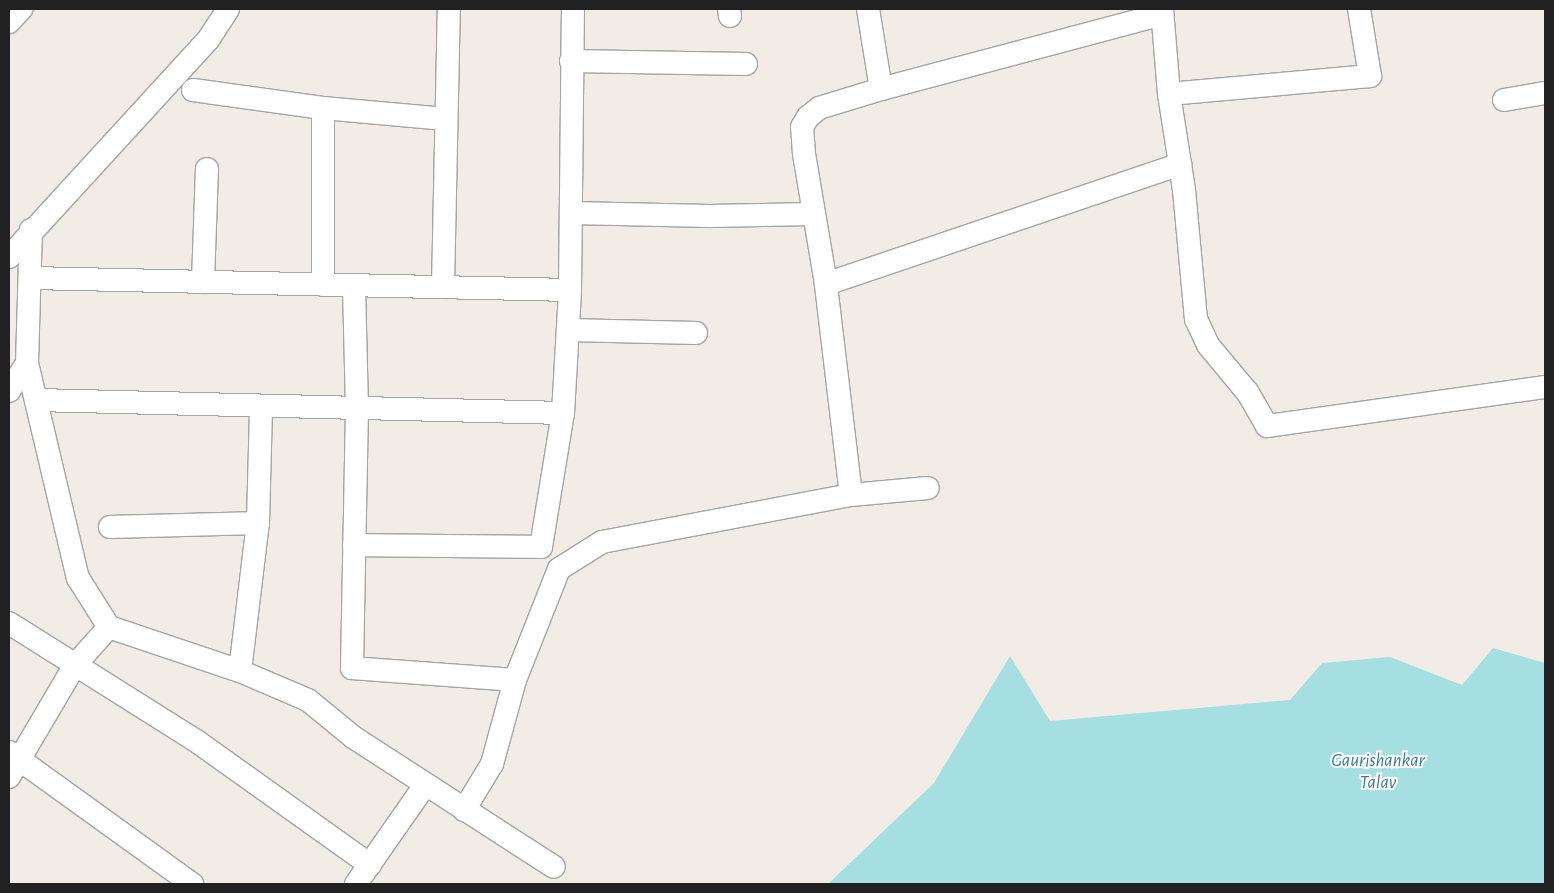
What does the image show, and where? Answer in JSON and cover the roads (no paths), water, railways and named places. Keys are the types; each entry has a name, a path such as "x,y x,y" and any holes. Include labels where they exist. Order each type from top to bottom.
{"street":[{"path":"9,22 21,9"},
{"path":"9,257 31,230 208,40 228,9"},
{"path":"443,287 448,9"},
{"path":"354,545 541,547 563,413 568,330 571,213 572,9"},
{"path":"868,9 881,89"},
{"path":"1169,94 1370,76 1359,9"},
{"path":"851,495 826,284 802,127 819,108 1162,11 1169,94 1180,164 1196,319 1208,345 1248,393 1267,426 1545,387"},
{"path":"571,61 746,64"},
{"path":"193,90 323,108 446,119"},
{"path":"1504,100 1545,93"},
{"path":"323,108 323,285"},
{"path":"826,284 1180,164"},
{"path":"203,282 207,170"},
{"path":"571,213 710,216 814,214"},
{"path":"31,230 27,363 78,578 109,627 240,671 308,700 353,737 554,867"},
{"path":"30,278 570,290"},
{"path":"354,286 357,408 352,668 515,680"},
{"path":"568,330 696,333"},
{"path":"9,391 27,363"},
{"path":"36,400 563,413"},
{"path":"240,671 258,523 261,406"},
{"path":"464,810 492,764 515,680 559,569 602,542 851,495 928,488"},
{"path":"110,527 258,523"},
{"path":"9,623 195,740 370,865"},
{"path":"109,627 76,665 13,763 192,884"},
{"path":"356,884 425,785"}],"water":[{"name":"Gaurishankar Talav","path":"1493,648 1545,663 1545,884 828,884 934,783 1010,656 1050,721 1290,700 1322,663 1390,657 1462,685"}]}
